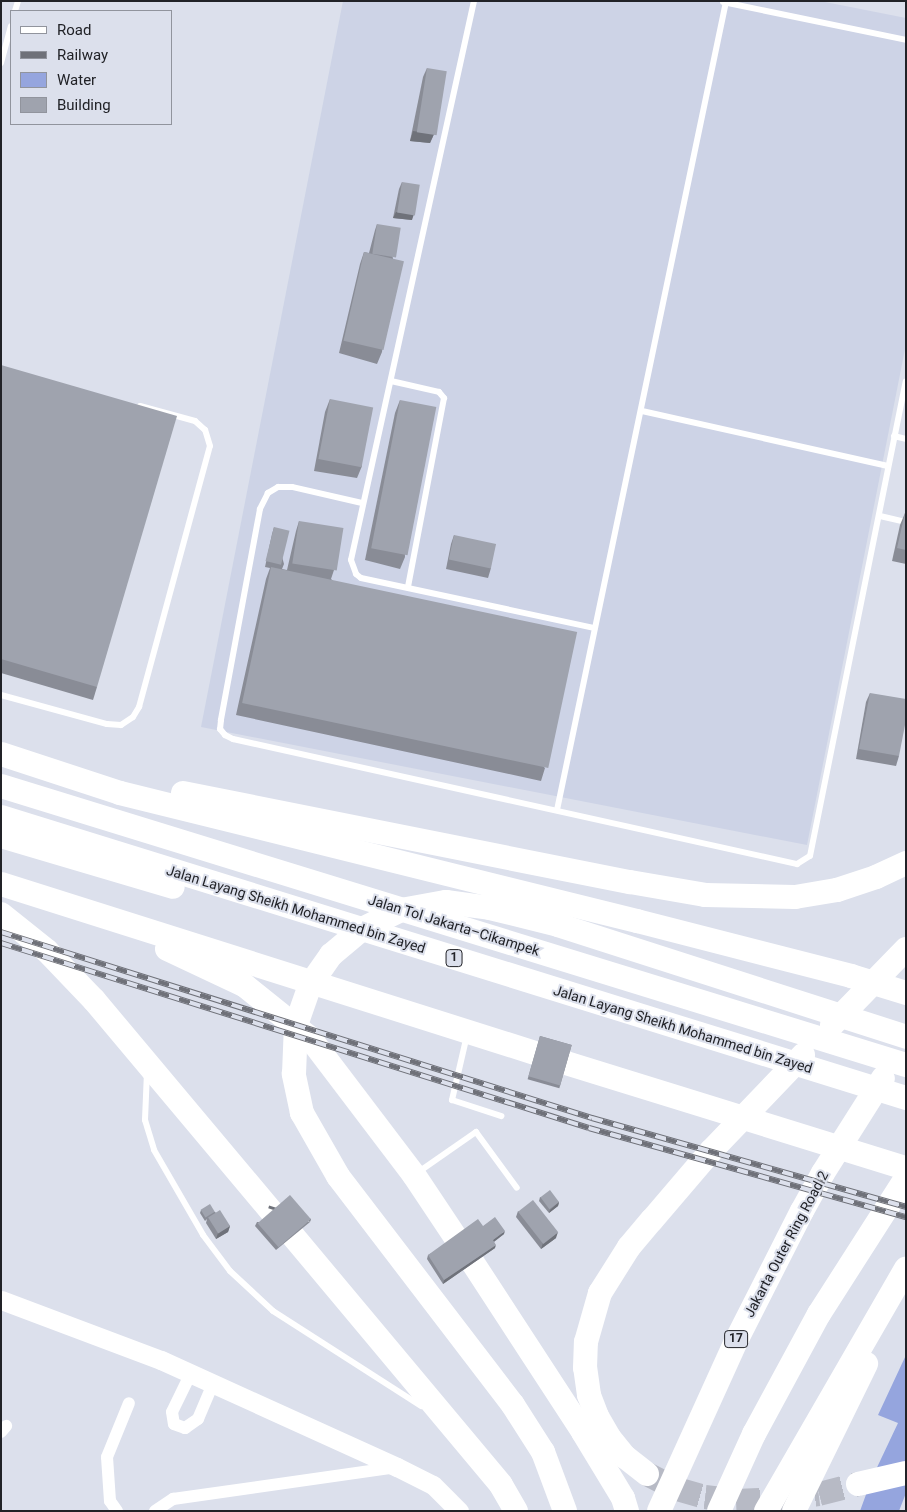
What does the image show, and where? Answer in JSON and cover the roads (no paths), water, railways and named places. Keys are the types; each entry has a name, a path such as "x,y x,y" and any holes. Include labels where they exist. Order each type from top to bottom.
{"highway":[{"path":"1,749 155,787 630,882 705,895 795,897 836,890 876,877 906,863"},
{"path":"1,754 120,792 665,928 851,976 906,993"},
{"name":"Jalan Tol Jakarta–Cikampek","path":"1,786 906,1065"},
{"name":"Jalan Layang Sheikh Mohammed bin Zayed","path":"1,802 906,1082"},
{"name":"Jalan Layang Sheikh Mohammed bin Zayed","path":"1,817 906,1098"},
{"name":"1","path":"1,836 380,949 906,1112"},
{"path":"1,884 535,1053"},
{"path":"565,1511 543,1452 513,1405 338,1176 302,1113 294,1074 296,1025 310,985 331,955 362,929 401,910 446,902 490,908 558,925 906,1037"},
{"path":"84,910 244,985 310,1038 414,1175 456,1238"},
{"path":"1,914 47,952 94,1000 272,1212"},
{"path":"647,1474 625,1456 609,1437 597,1416 589,1395 585,1368 586,1342 591,1318 600,1294 629,1247 733,1128 906,949"},
{"name":"Jakarta Outer Ring Road 2","path":"659,1511 738,1336 823,1173 906,1042"},
{"path":"566,1063 906,1168"},
{"path":"719,1511 754,1434 815,1321 890,1200 906,1178"},
{"path":"293,1236 501,1485 516,1511"},
{"path":"474,1263 624,1498 627,1511"},
{"path":"766,1511 906,1270"},
{"path":"794,1511 906,1282"},
{"path":"858,1484 906,1473"}],"street":[{"path":"1,1300 191,1373 397,1467 433,1485 459,1511"},
{"path":"191,1373 172,1412 174,1424 185,1428 198,1419 213,1384"},
{"path":"117,1511 110,1500 107,1457 128,1403"},
{"path":"155,1511 173,1499 397,1467"}],"lane":[{"path":"474,1 391,381 362,503 351,560 356,574 361,578 595,628"},
{"path":"557,810 642,411 724,2 906,40"},
{"path":"1,63 10,30"},
{"path":"391,381 439,392 444,398 408,587"},
{"path":"362,503 292,487 278,487 268,493 260,509 220,729 224,735 233,739 557,810 790,864 804,862 810,856 906,382"},
{"path":"1,695 107,724 121,725 133,716 139,707 210,446 206,430 196,421 131,403"},
{"path":"642,411 888,466"},
{"path":"894,436 906,439"},
{"path":"880,516 906,522"},
{"path":"468,1031 452,1100 501,1116"},
{"path":"147,1064 144,1106 148,1135 161,1166 214,1252 250,1292 273,1311 426,1409"},
{"path":"414,1175 476,1132 517,1188"},
{"path":"432,1414 463,1440"}],"water":[{"path":"906,1355 906,1493 899,1511 860,1511 872,1478 898,1423 878,1415"}],"tunnel":[{"path":"647,1474 677,1489 705,1497 736,1501 779,1499 819,1494 858,1484"}],"railway":[{"path":"1,932 592,1118 906,1207"},
{"path":"1,943 589,1128 906,1217"}]}
